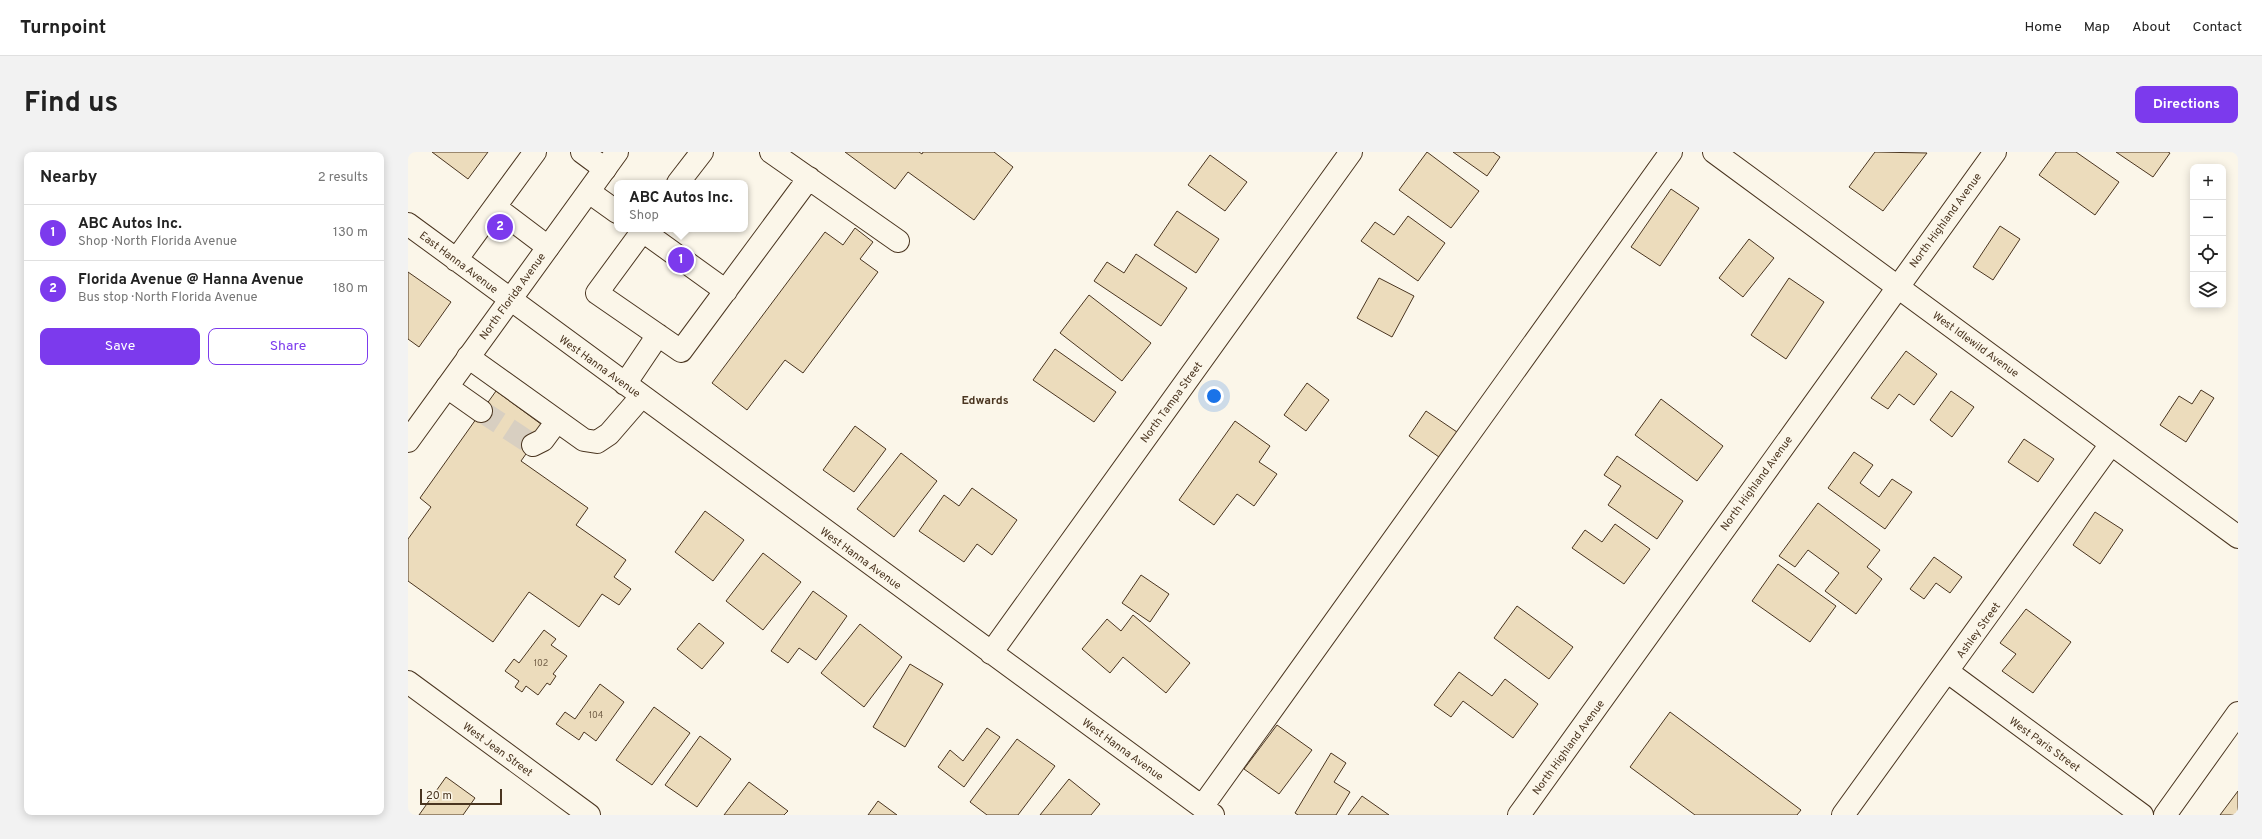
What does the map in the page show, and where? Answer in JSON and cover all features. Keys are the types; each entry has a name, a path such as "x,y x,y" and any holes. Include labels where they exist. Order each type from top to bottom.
{"street":[{"path":"456,260 535,152"},
{"path":"582,152 611,160"},
{"path":"680,180 702,152"},
{"path":"771,152 898,241"},
{"name":"North Tampa Street","path":"991,653 1351,152"},
{"path":"1207,811 1671,152"},
{"name":"West Idlewild Avenue","path":"1714,152 2238,537"},
{"name":"North Highland Avenue","path":"1519,815 1995,152"},
{"name":"North Florida Avenue","path":"408,441 611,160"},
{"path":"641,232 597,292 681,351 809,178"},
{"path":"589,192 614,210"},
{"path":"495,207 548,247"},
{"name":"East Hanna Avenue","path":"408,224 510,300"},
{"path":"645,232 726,291"},
{"name":"West Hanna Avenue","path":"510,300 1207,811"},
{"path":"468,357 584,440 597,442 609,434 633,391 658,335"},
{"path":"447,387 482,411"},
{"path":"532,445 543,440 557,421"},
{"name":"Ashley Street","path":"1844,815 2111,444"},
{"name":"West Paris Street","path":"1948,672 2142,815"},
{"name":"West Jean Street","path":"408,682 589,815"},
{"path":"2165,815 2238,714"}],"building":[{"path":"432,152 488,152 468,179"},
{"path":"845,152 919,152 922,154 923,152 994,152 1013,167 974,220 908,172 895,189"},
{"path":"1427,152 1479,191 1451,228 1399,190"},
{"path":"1453,152 1493,152 1500,157 1487,176"},
{"path":"1875,152 1927,153 1883,211 1849,187"},
{"path":"2056,152 2076,152 2119,182 2095,215 2039,175"},
{"path":"2116,152 2168,152 2170,153 2153,177"},
{"path":"1210,155 1247,182 1225,211 1188,185"},
{"path":"1671,189 1699,208 1660,266 1631,247"},
{"path":"1177,211 1219,239 1196,273 1154,245"},
{"path":"1408,216 1445,243 1418,281 1361,241 1375,222 1394,235"},
{"path":"2000,226 2020,239 1993,280 1973,267"},
{"path":"855,228 873,242 860,259 878,272 803,373 785,360 747,410 712,383 825,232 843,245"},
{"path":"1749,239 1774,258 1743,297 1719,278"},
{"path":"1136,254 1187,288 1161,326 1094,281 1107,262 1124,273"},
{"path":"408,272 451,302 419,347 408,339"},
{"path":"1379,278 1414,296 1392,337 1357,318"},
{"path":"1789,278 1824,302 1786,359 1751,335"},
{"path":"1089,295 1151,343 1122,381 1060,333"},
{"path":"1055,349 1116,392 1094,422 1033,380"},
{"path":"1906,351 1937,374 1914,405 1899,394 1888,409 1871,398"},
{"path":"1307,383 1329,400 1306,431 1284,415"},
{"path":"2201,390 2214,398 2186,442 2160,425 2179,396 2192,404"},
{"path":"496,391 545,427 521,461 588,508 576,525 626,560 614,577 631,589 619,605 602,594 579,627 529,592 493,642 408,581 408,539 431,507 420,498"},
{"path":"1951,391 1974,407 1952,437 1930,420"},
{"path":"1661,399 1723,446 1697,481 1635,435"},
{"path":"1426,411 1457,432 1439,457 1409,436"},
{"path":"1235,421 1270,446 1259,462 1277,474 1254,506 1237,494 1214,525 1179,500"},
{"path":"855,426 886,449 854,492 823,470"},
{"path":"2024,439 2054,459 2038,482 2008,462"},
{"path":"1854,452 1873,465 1860,483 1879,497 1892,479 1912,492 1885,529 1828,488"},
{"path":"901,453 937,481 894,537 857,509"},
{"path":"1617,456 1683,501 1657,539 1608,505 1621,486 1604,475"},
{"path":"972,488 1017,520 992,555 977,544 964,562 919,531 944,495 959,506"},
{"path":"1818,503 1880,550 1867,567 1882,579 1856,614 1825,591 1839,573 1808,550 1795,567 1779,556"},
{"path":"705,511 744,540 713,581 675,552"},
{"path":"2095,512 2123,530 2100,564 2073,545"},
{"path":"1615,524 1650,549 1624,584 1572,548 1585,530 1602,542"},
{"path":"763,553 801,582 763,630 726,601"},
{"path":"1934,557 1962,577 1950,593 1936,583 1924,599 1910,589"},
{"path":"1778,564 1836,606 1810,642 1752,601"},
{"path":"1141,575 1169,594 1150,622 1122,603"},
{"path":"813,591 847,616 816,660 799,648 788,663 771,651"},
{"path":"1517,606 1573,647 1549,679 1494,638"},
{"path":"2026,609 2071,642 2033,693 2002,671 2016,654 2000,643"},
{"path":"1133,615 1190,663 1166,693 1123,657 1110,673 1082,649 1107,619 1121,631"},
{"path":"699,623 724,643 702,669 677,649"},
{"path":"860,624 902,657 864,707 821,673"},
{"path":"544,630 556,639 551,645 567,656 553,674 556,676 550,685 547,683 538,695 526,686 522,692 515,687 519,681 505,671 514,659 519,663"},
{"path":"910,664 943,684 905,747 873,727"},
{"path":"1459,672 1492,696 1505,679 1538,704 1513,738 1463,701 1451,717 1434,705"},
{"path":"600,684 624,702 596,741 584,732 579,740 556,724 565,712 575,719"},
{"path":"654,707 690,733 652,785 616,760"},
{"path":"1670,712 1801,810 1797,815 1695,815 1630,767"},
{"path":"1277,725 1312,750 1279,794 1244,769"},
{"path":"987,728 1000,737 964,787 938,767 950,750 963,761"},
{"path":"700,736 731,759 697,807 665,785"},
{"path":"1017,739 1055,766 1018,815 987,815 970,802"},
{"path":"1331,753 1346,763 1334,782 1350,792 1336,815 1298,815 1295,813"},
{"path":"446,777 475,798 463,815 419,815"},
{"path":"1069,779 1100,804 1091,815 1040,815"},
{"path":"749,782 788,811 784,815 724,815"},
{"path":"2238,791 2238,815 2220,815"},
{"path":"1362,796 1389,815 1348,815"},
{"path":"878,801 897,815 868,815"}],"tunnel":[{"path":"481,411 533,445"}],"place":[{"name":"Florida Avenue @ Hanna Avenue","path":"500,227"},
{"name":"ABC Autos Inc.","path":"681,260"}],"district":[{"name":"Edwards","path":"985,400"}]}
